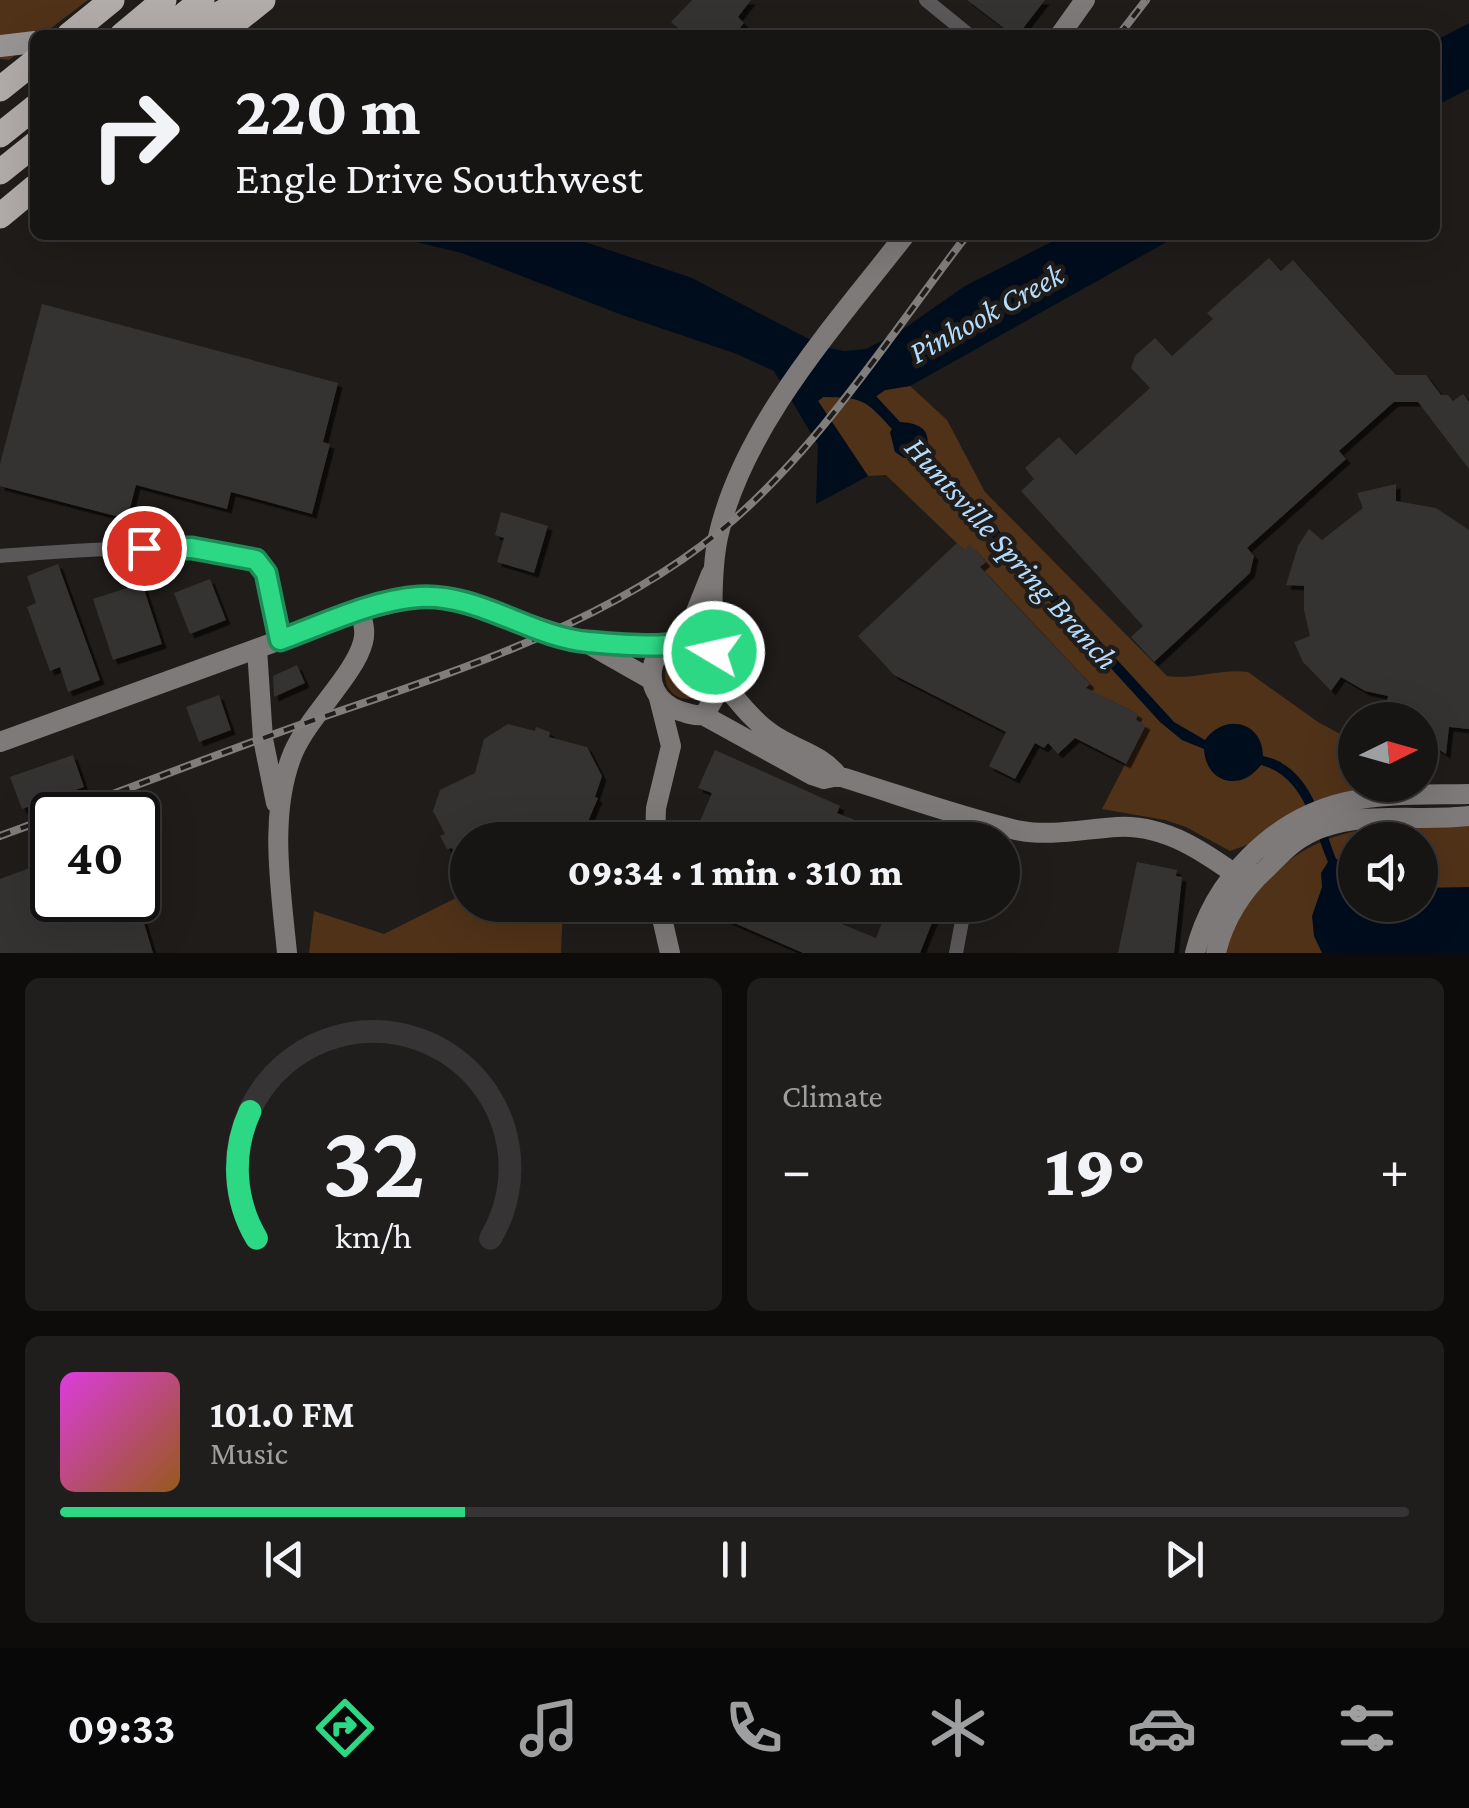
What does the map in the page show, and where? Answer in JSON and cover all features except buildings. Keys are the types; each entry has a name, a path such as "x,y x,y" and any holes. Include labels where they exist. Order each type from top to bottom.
{"highway":[{"path":"75,30 112,0"},
{"path":"128,30 164,0"},
{"path":"165,30 202,0"},
{"path":"191,30 244,0"},
{"path":"226,30 262,0"},
{"path":"0,90 30,59"},
{"path":"0,135 30,111"},
{"path":"0,172 30,148"}],"main road":[{"path":"0,46 30,55"}],"street":[{"path":"926,0 963,30"},
{"path":"1064,30 1085,0"},
{"path":"714,652 714,568 718,540 739,472 780,400 901,240"},
{"path":"0,556 144,548 192,548 243,555 256,560 266,573 280,640"},
{"path":"656,822 671,746 655,689 655,660 695,614 714,568"},
{"path":"0,742 360,611 405,598 440,598 585,642 698,641 720,661 722,683 742,708 772,734 830,764 838,776 959,822"},
{"path":"278,815 293,754 310,722 360,650 364,629 360,611"},
{"path":"585,642 655,689 672,708 701,716 824,780 838,776"},
{"path":"256,649 264,739 278,815 287,953"},
{"path":"671,746 692,730 722,683"},
{"path":"1195,953 1210,909 1295,832 1371,799 1469,794"},
{"path":"1330,816 1469,816"},
{"path":"1020,830 1119,826 1148,829 1195,847 1242,883"},
{"path":"1216,953 1242,883"},
{"path":"663,922 670,953"},
{"path":"956,953 962,922"}],"shaded area":[{"path":"0,0 88,0 48,30 30,30 30,44 9,60 0,59"},
{"path":"910,386 947,420 985,492 1167,676 1248,672 1338,733 1338,802 1369,802 1230,851 1165,820 1102,809 1145,726 1136,720 1138,714 1108,699 1101,703 1087,688 1090,684 980,567 985,562 964,550 886,475 868,476 818,401 823,397 850,398 868,403 885,390"},
{"path":"688,653 704,660 711,676 704,692 688,699 672,692 665,676 672,660"},
{"path":"1469,822 1469,953 1224,953 1236,923 1267,880 1289,860 1338,836 1338,922 1438,922 1438,823"},
{"path":"450,901 450,922 562,922 561,953 309,953 314,911 384,934"}],"water":[{"path":"1469,23 1469,89 1440,104 1440,38"},
{"path":"407,240 579,240 692,278 824,347 844,351 866,349 902,330 965,286 1055,240 1170,240 910,386 885,390 876,396 900,422 922,428 927,437 926,451 1174,722 1205,740 1222,726 1242,725 1257,735 1263,756 1293,771 1312,797 1338,859 1338,922 1438,922 1438,888 1469,887 1469,953 1322,953 1314,936 1312,916 1322,887 1321,873 1328,862 1312,818 1288,780 1261,765 1244,779 1218,777 1206,761 1204,749 1182,740 1160,722 919,458 904,458 895,452 892,429 869,406 847,398 823,397 818,401 868,476 816,504 818,445 774,371 737,354 622,315 462,253"}],"railway":[{"path":"1123,30 1146,0"},
{"path":"119,792 525,643 577,620 674,565 719,532 788,466 851,391 963,240"},
{"path":"0,836 30,825"}],"route":[{"path":"144,548 192,548 256,560 266,573 280,640 360,611 422,596 467,604 585,642 668,645 688,639 707,645 714,652"}],"water label":[{"name":"Pinhook Creek","path":"986,313"},
{"name":"Huntsville Spring Branch","path":"1012,553"}]}
